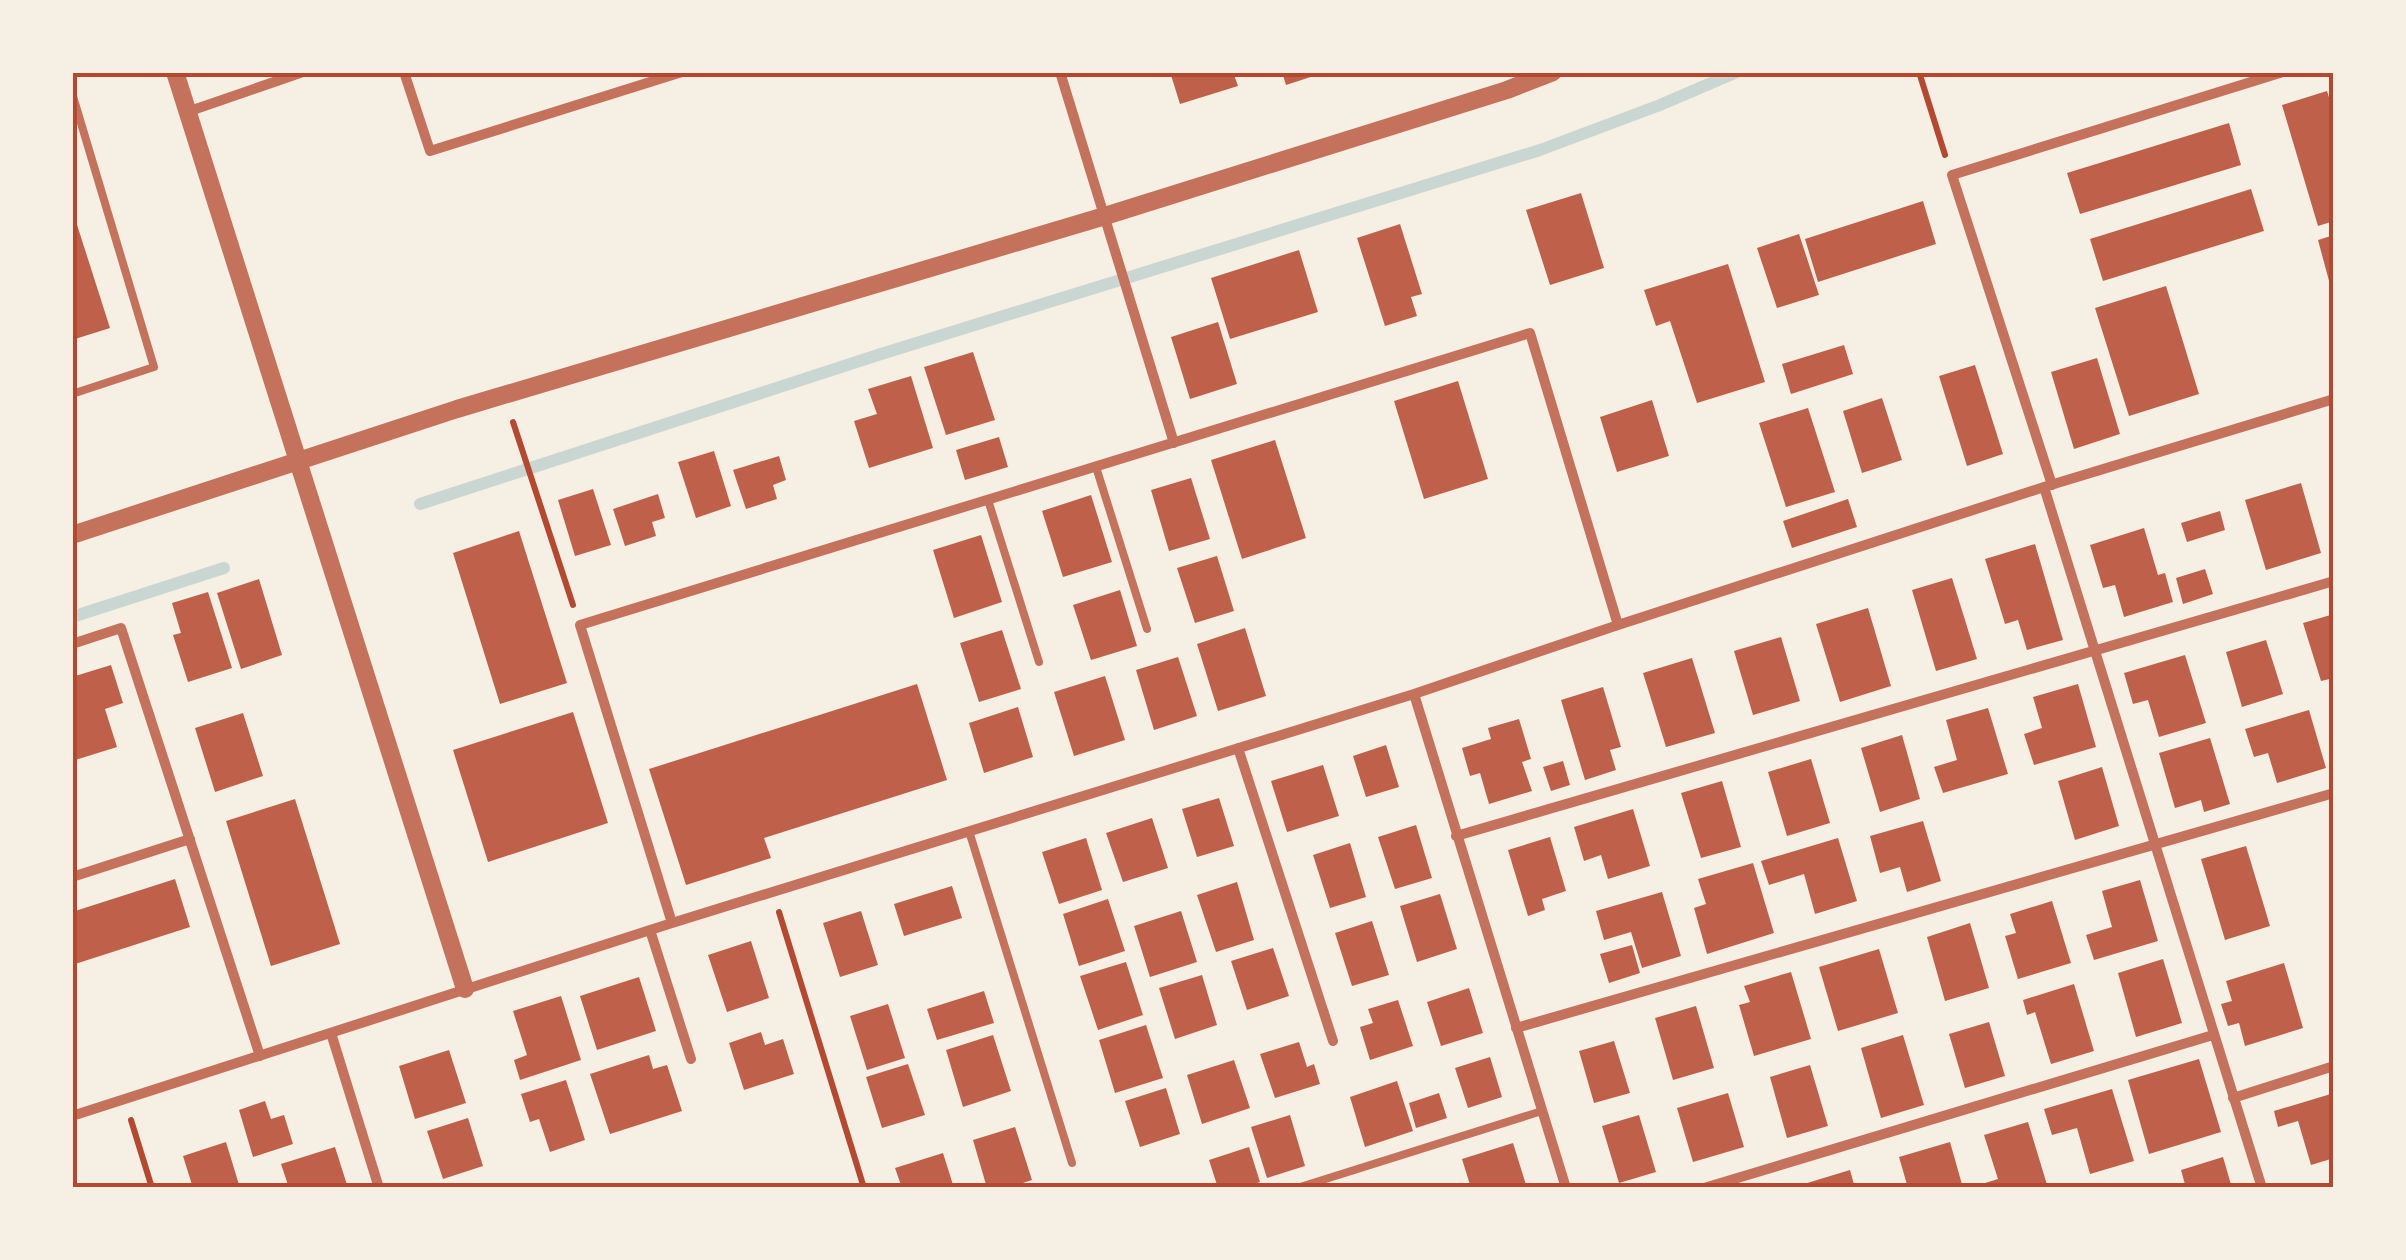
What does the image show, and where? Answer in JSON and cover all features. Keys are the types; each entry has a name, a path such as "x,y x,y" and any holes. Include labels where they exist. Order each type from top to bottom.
{"street":[{"path":"175,72 465,989"},
{"path":"187,112 304,72"},
{"path":"404,72 430,151 682,72"},
{"path":"1060,72 1174,443"},
{"path":"72,535 457,409 1105,216 1507,90 1552,72"},
{"path":"2262,1188 1952,176 2283,72"},
{"path":"672,923 580,625 1530,332 1618,625"},
{"path":"72,1116 672,923 1414,694 2048,486 2334,399"},
{"path":"1456,836 2334,581"},
{"path":"72,644 121,628 260,1056"},
{"path":"1414,694 1566,1188"},
{"path":"1238,748 1333,1041"},
{"path":"1516,1028 2334,793"},
{"path":"72,877 190,839"},
{"path":"650,930 692,1059"},
{"path":"331,1033 379,1188"},
{"path":"1704,1188 2213,1035"},
{"path":"2233,1098 2334,1066"}],"lane":[{"path":"72,93 154,367 72,394"},
{"path":"1096,467 1147,629"},
{"path":"988,500 1039,662"},
{"path":"969,831 1072,1163"},
{"path":"1298,1188 1542,1110"}],"path":[{"path":"1918,72 1952,176"},
{"path":"524,453 580,625"},
{"path":"772,892 864,1188"},
{"path":"124,1099 152,1188"}],"building":[{"path":"1170,72 1233,72 1238,86 1180,104"},
{"path":"1282,72 1323,72 1323,73 1286,85"},
{"path":"2327,91 2334,113 2334,221 2318,226 2282,105"},
{"path":"2229,123 2241,165 2080,214 2067,173"},
{"path":"2251,189 2264,231 2103,281 2090,239"},
{"path":"1581,193 1604,268 1550,285 1526,210"},
{"path":"1923,201 1936,244 1818,282 1805,239"},
{"path":"72,209 110,328 72,340"},
{"path":"1400,224 1422,294 1411,297 1417,316 1385,326 1357,238"},
{"path":"1799,234 1819,295 1777,308 1757,248"},
{"path":"2334,235 2334,292 2332,292 2318,240"},
{"path":"1299,250 1318,312 1230,339 1211,278"},
{"path":"1728,264 1765,382 1697,403 1670,321 1656,326 1644,290"},
{"path":"2166,286 2199,394 2129,416 2095,308"},
{"path":"1218,322 1237,384 1190,399 1171,337"},
{"path":"1844,345 1853,374 1791,394 1782,364"},
{"path":"973,352 995,420 946,435 924,367"},
{"path":"2097,358 2120,434 2074,449 2051,372"},
{"path":"1975,365 2003,454 1967,466 1939,376"},
{"path":"911,376 933,448 869,468 854,421 877,414 868,389"},
{"path":"1458,381 1488,479 1424,499 1394,401"},
{"path":"1882,398 1902,460 1862,473 1843,411"},
{"path":"1652,400 1669,456 1617,472 1600,417"},
{"path":"1808,408 1835,492 1786,507 1759,423"},
{"path":"999,437 1008,467 965,480 956,450"},
{"path":"1275,440 1306,538 1242,559 1211,460"},
{"path":"714,451 731,506 696,518 678,462"},
{"path":"779,456 786,480 773,485 777,499 746,509 733,470"},
{"path":"1191,478 1210,539 1169,551 1151,490"},
{"path":"2301,483 2321,553 2266,570 2245,500"},
{"path":"593,489 611,545 575,556 558,500"},
{"path":"658,494 665,518 652,522 656,536 625,546 613,509"},
{"path":"1091,495 1112,562 1063,577 1042,511"},
{"path":"1848,499 1857,527 1792,548 1783,521"},
{"path":"2220,511 2225,530 2187,542 2181,523"},
{"path":"2144,528 2158,575 2165,573 2173,602 2124,617 2115,585 2103,588 2090,545"},
{"path":"519,531 567,683 500,704 453,553"},
{"path":"981,535 1002,602 954,618 933,550"},
{"path":"2035,544 2063,640 2027,650 2018,620 2005,624 1985,559"},
{"path":"1217,556 1234,611 1195,623 1177,568"},
{"path":"2205,569 2213,594 2183,604 2176,578"},
{"path":"1952,578 1977,659 1936,671 1912,590"},
{"path":"259,579 282,655 241,669 217,593"},
{"path":"1120,590 1137,646 1091,660 1073,605"},
{"path":"208,592 232,668 188,682 173,635 181,633 172,603"},
{"path":"1868,608 1891,686 1840,702 1816,624"},
{"path":"2334,614 2334,678 2321,681 2303,623"},
{"path":"1245,628 1266,696 1218,711 1197,644"},
{"path":"1002,630 1021,689 979,702 960,643"},
{"path":"1781,637 1800,701 1753,715 1734,651"},
{"path":"2266,640 2283,694 2242,707 2226,652"},
{"path":"2185,655 2206,723 2159,737 2148,700 2133,704 2124,673"},
{"path":"1178,657 1197,716 1154,730 1136,670"},
{"path":"1692,658 1715,733 1666,747 1643,673"},
{"path":"111,665 123,703 105,709 117,747 72,761 72,677"},
{"path":"1105,676 1125,740 1074,756 1054,692"},
{"path":"917,684 947,780 764,838 771,858 686,885 649,769"},
{"path":"2078,684 2096,747 2034,765 2024,734 2042,728 2033,697"},
{"path":"1603,687 1621,747 1610,750 1616,770 1585,780 1561,700"},
{"path":"1018,707 1033,757 984,773 969,723"},
{"path":"1988,708 2008,774 1943,793 1934,767 1957,760 1946,720"},
{"path":"2309,710 2326,768 2277,783 2268,753 2254,757 2245,729"},
{"path":"573,712 608,823 488,862 453,750"},
{"path":"243,713 263,776 215,792 195,728"},
{"path":"1519,719 1531,759 1522,762 1532,791 1489,804 1480,773 1470,776 1462,748 1491,739 1488,728"},
{"path":"1902,735 1920,799 1880,812 1861,748"},
{"path":"2210,738 2230,804 2204,812 2201,800 2175,808 2159,753"},
{"path":"1386,745 1399,787 1366,797 1353,756"},
{"path":"1811,759 1830,823 1787,836 1768,772"},
{"path":"1563,761 1570,785 1551,791 1543,767"},
{"path":"1323,765 1339,816 1287,832 1271,781"},
{"path":"2102,767 2119,826 2075,840 2058,781"},
{"path":"1722,781 1741,847 1701,858 1681,793"},
{"path":"1219,798 1234,846 1197,857 1182,809"},
{"path":"295,799 340,944 271,966 226,821"},
{"path":"1633,809 1650,866 1608,879 1601,855 1584,861 1574,827"},
{"path":"1152,818 1168,868 1123,882 1106,833"},
{"path":"1923,821 1941,881 1907,892 1900,867 1880,873 1870,836"},
{"path":"1416,825 1432,878 1395,889 1378,837"},
{"path":"1550,837 1566,891 1542,899 1545,910 1528,916 1508,850"},
{"path":"1086,838 1102,890 1059,904 1042,852"},
{"path":"1838,838 1857,901 1815,914 1804,874 1769,885 1761,861"},
{"path":"1350,843 1366,897 1330,908 1313,855"},
{"path":"2246,846 2270,926 2225,940 2201,859"},
{"path":"1753,863 1774,933 1707,954 1694,908 1706,904 1698,879"},
{"path":"175,879 190,927 72,965 72,912"},
{"path":"2140,880 2158,941 2094,960 2086,935 2112,927 2102,891"},
{"path":"1237,882 1254,940 1216,952 1197,895"},
{"path":"952,886 962,918 904,936 894,904"},
{"path":"1662,892 1681,956 1642,968 1631,932 1604,940 1596,911"},
{"path":"1440,894 1457,949 1417,962 1400,906"},
{"path":"1108,899 1125,951 1079,966 1063,914"},
{"path":"2052,901 2071,963 2018,979 2005,936 2016,933 2010,914"},
{"path":"861,911 878,965 840,977 823,923"},
{"path":"1181,911 1197,962 1150,977 1134,926"},
{"path":"1372,921 1389,975 1352,986 1335,933"},
{"path":"1970,923 1989,988 1945,1001 1927,937"},
{"path":"751,941 769,998 727,1012 708,955"},
{"path":"1632,945 1640,973 1609,983 1600,954"},
{"path":"1273,948 1289,996 1247,1010 1231,961"},
{"path":"1879,949 1898,1013 1838,1031 1819,967"},
{"path":"2163,959 2182,1023 2136,1037 2118,973"},
{"path":"1126,962 1143,1015 1098,1030 1080,976"},
{"path":"2284,963 2303,1028 2245,1046 2239,1023 2228,1026 2221,1004 2232,1001 2226,981"},
{"path":"1791,972 1811,1039 1754,1056 1739,1005 1750,1002 1744,986"},
{"path":"1202,975 1217,1025 1175,1039 1159,988"},
{"path":"639,977 656,1031 597,1050 580,996"},
{"path":"2074,984 2094,1051 2051,1064 2035,1012 2027,1015 2023,1000"},
{"path":"1469,988 1483,1033 1441,1046 1427,1002"},
{"path":"984,991 994,1023 937,1040 927,1009"},
{"path":"561,996 581,1060 520,1080 514,1060 527,1055 513,1011"},
{"path":"1398,1000 1413,1046 1370,1060 1360,1027 1373,1023 1368,1009"},
{"path":"888,1004 905,1058 867,1070 850,1016"},
{"path":"1696,1006 1714,1068 1673,1080 1655,1018"},
{"path":"1989,1022 2005,1076 1965,1088 1949,1034"},
{"path":"1146,1025 1163,1078 1115,1093 1099,1040"},
{"path":"761,1032 765,1045 783,1039 794,1074 744,1090 729,1043"},
{"path":"993,1035 1011,1091 963,1107 946,1050"},
{"path":"1903,1035 1924,1105 1881,1118 1861,1048"},
{"path":"1614,1041 1630,1093 1594,1103 1579,1051"},
{"path":"1299,1042 1307,1067 1314,1064 1320,1084 1275,1098 1260,1054"},
{"path":"449,1050 466,1103 415,1119 399,1066"},
{"path":"649,1055 653,1069 667,1065 682,1111 610,1134 590,1074"},
{"path":"1490,1057 1502,1097 1468,1108 1455,1068"},
{"path":"2199,1059 2221,1132 2149,1154 2128,1080"},
{"path":"1234,1060 1250,1108 1202,1124 1187,1075"},
{"path":"908,1064 925,1115 882,1128 866,1077"},
{"path":"1810,1065 1828,1126 1787,1138 1770,1077"},
{"path":"566,1080 585,1140 550,1152 539,1119 530,1122 521,1094"},
{"path":"1397,1081 1413,1131 1365,1147 1350,1097"},
{"path":"1166,1088 1180,1134 1140,1147 1125,1101"},
{"path":"2112,1089 2134,1161 2090,1174 2077,1128 2052,1135 2044,1109"},
{"path":"1439,1093 1447,1118 1416,1128 1409,1103"},
{"path":"1728,1093 1744,1147 1693,1162 1677,1108"},
{"path":"2334,1093 2334,1158 2311,1165 2298,1121 2278,1127 2274,1111"},
{"path":"265,1101 271,1119 284,1115 293,1144 253,1157 239,1110"},
{"path":"1290,1115 1305,1166 1267,1178 1251,1127"},
{"path":"1639,1115 1656,1172 1619,1183 1602,1126"},
{"path":"468,1118 483,1166 443,1179 427,1131"},
{"path":"2028,1122 2048,1188 1986,1188 1985,1183 1998,1179 1984,1135"},
{"path":"1015,1127 1032,1180 1008,1188 987,1188 973,1140"},
{"path":"226,1142 240,1188 193,1188 183,1156"},
{"path":"1950,1142 1963,1188 1908,1188 1899,1157"},
{"path":"1513,1143 1527,1188 1471,1188 1462,1159"},
{"path":"335,1147 348,1188 289,1188 281,1164"},
{"path":"1249,1147 1260,1182 1242,1188 1218,1188 1209,1160"},
{"path":"943,1153 954,1188 902,1188 895,1168"},
{"path":"2223,1157 2232,1188 2186,1188 2181,1170"},
{"path":"1850,1170 1855,1188 1794,1188 1794,1187"}],"waterway":[{"path":"420,504 881,354 1540,150 1737,72"},
{"path":"72,617 224,568"}]}
